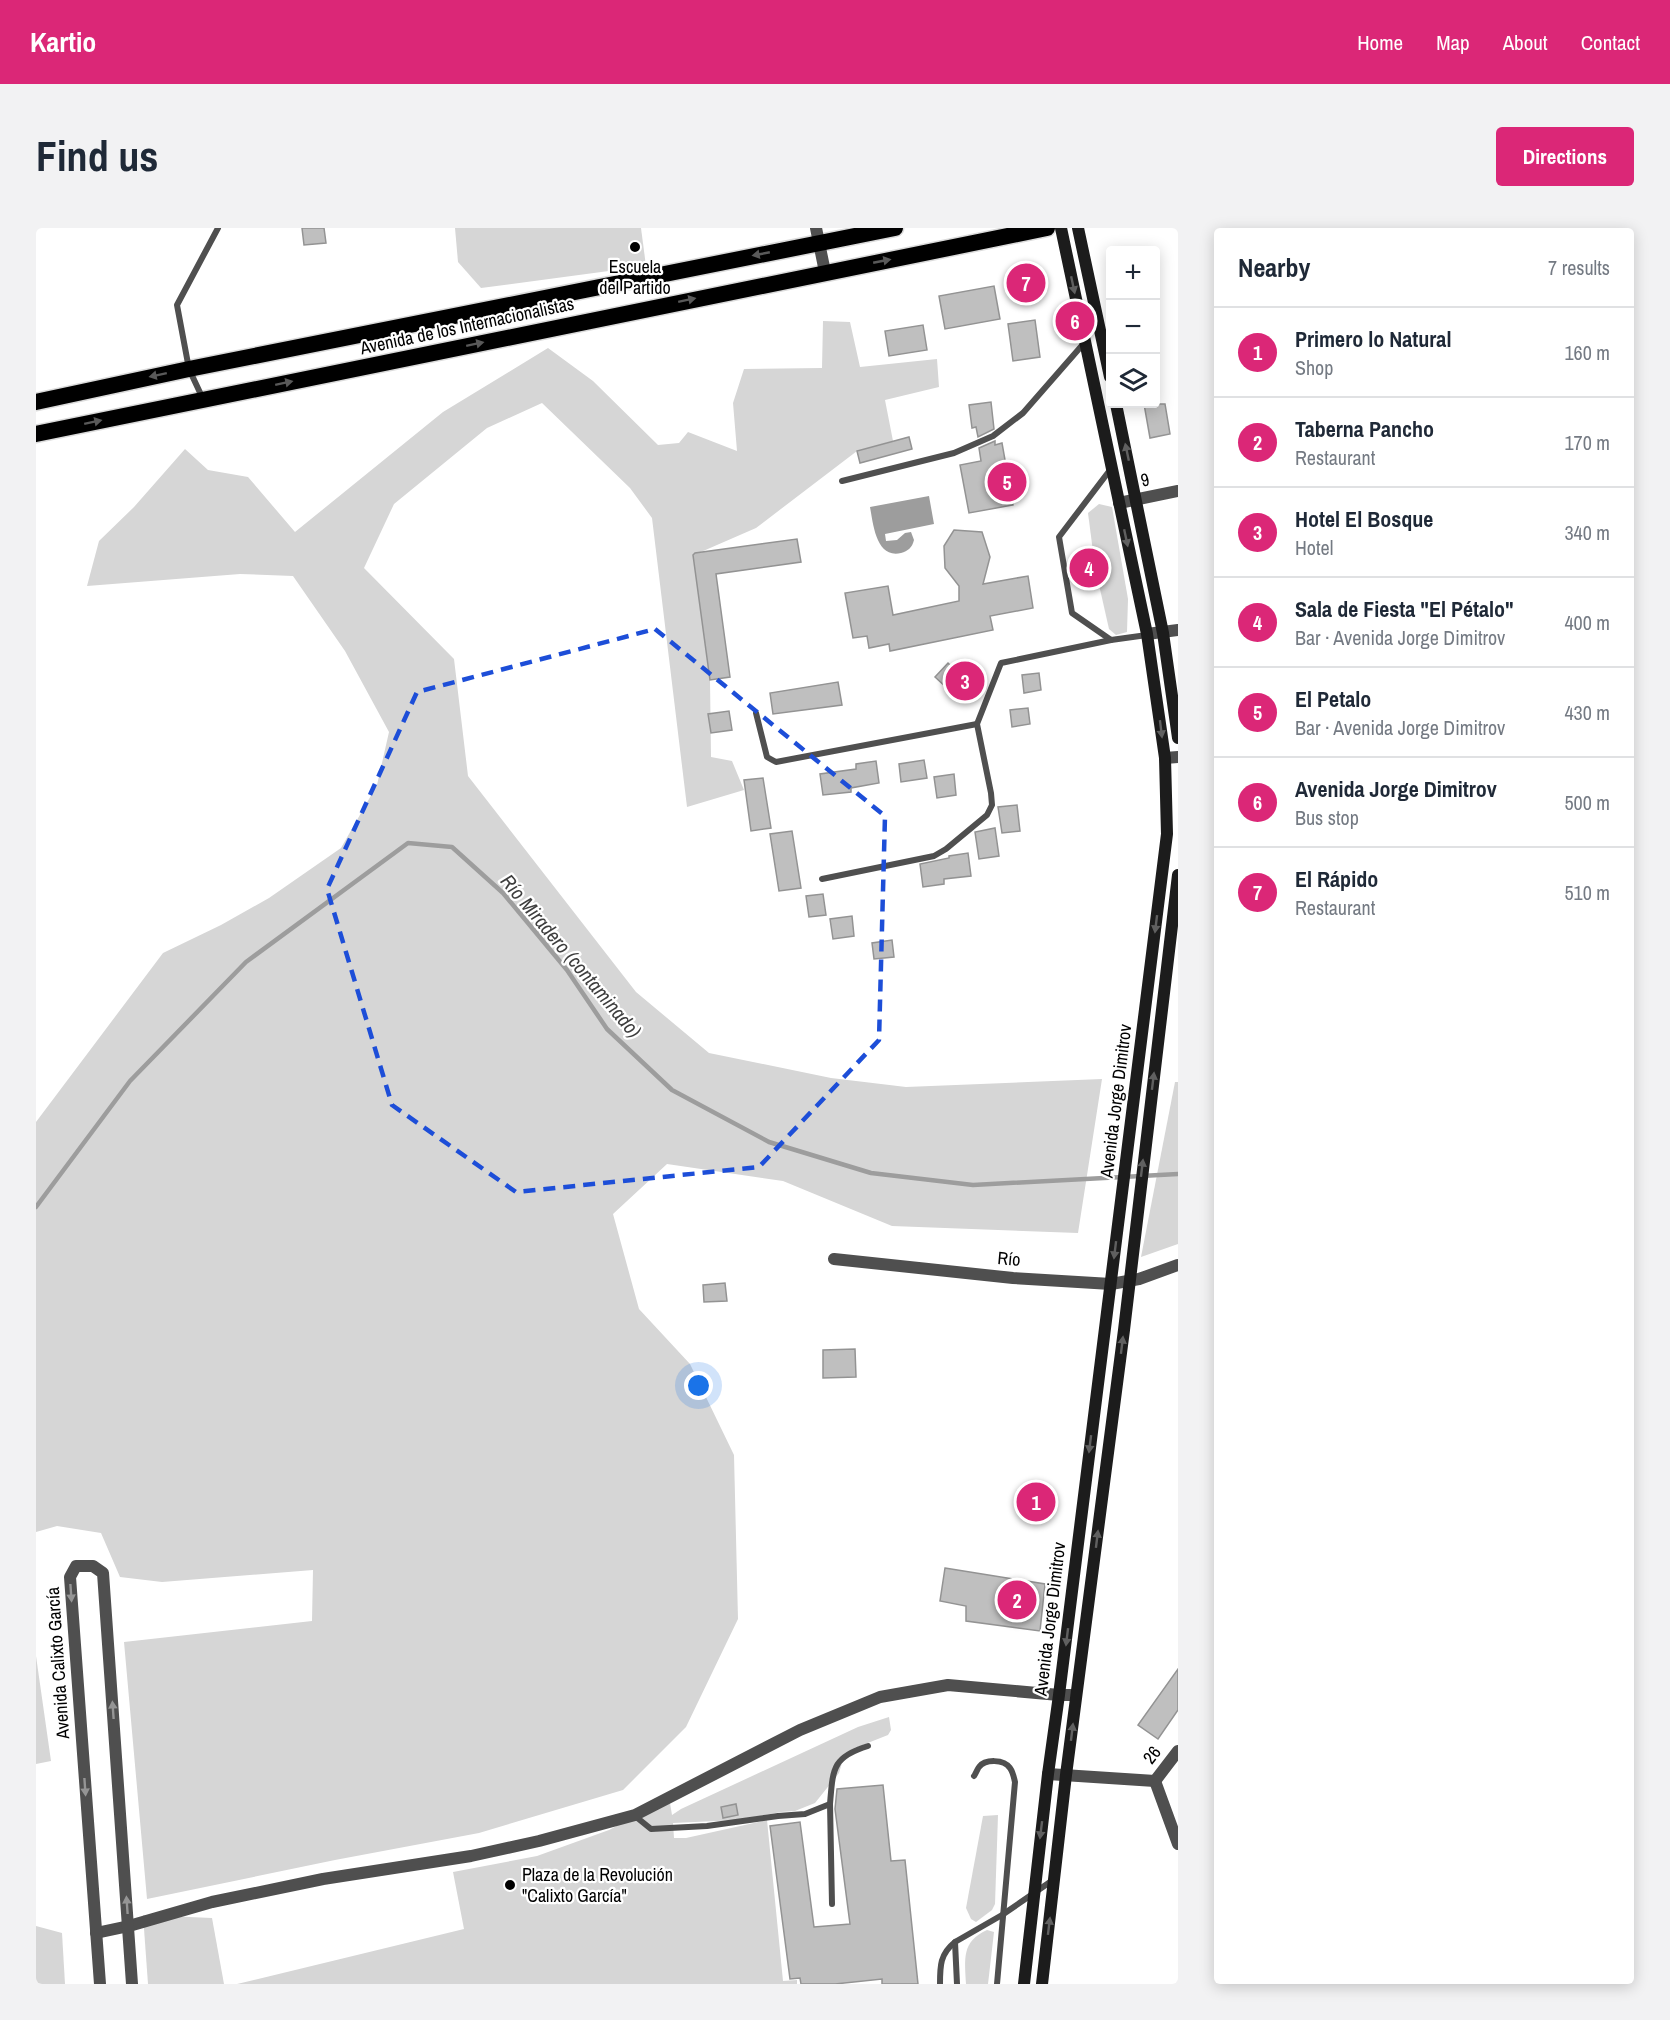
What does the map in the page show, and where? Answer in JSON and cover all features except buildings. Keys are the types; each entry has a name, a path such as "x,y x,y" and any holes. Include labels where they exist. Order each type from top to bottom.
{"highway":[{"name":"Avenida de los Internacionalistas","path":"36,402 817,235 895,228"},
{"name":"Avenida de los Internacionalistas","path":"36,434 1047,228"}],"main road":[{"name":"Avenida Jorge Dimitrov","path":"1024,1984 1033,1893 1167,834 1165,758 1148,634 1061,228"},
{"path":"1078,228 1106,358"},
{"path":"1117,408 1163,633 1178,738"},
{"name":"Avenida Jorge Dimitrov","path":"1042,1984 1178,875"}],"street":[{"path":"817,235 825,272"},
{"name":"9","path":"1119,503 1178,491"},
{"path":"1148,634 1178,630"},
{"path":"1165,758 1178,758"},
{"name":"Río","path":"834,1259 1013,1278 1111,1284 1167,1270 1178,1265"},
{"name":"Avenida Calixto García","path":"100,1984 70,1577 76,1566 93,1566 103,1573 132,1984"},
{"path":"96,1933 212,1902 323,1879 471,1856 539,1842 635,1815 800,1730 880,1697 948,1686 1076,1695"},
{"name":"26","path":"1155,1781 1178,1751"},
{"path":"1048,1774 1155,1781 1178,1844"}],"lane":[{"path":"204,400 189,369 177,305 218,228"},
{"path":"842,482 954,453 993,436 1023,413 1085,342"},
{"path":"1112,467 1059,537 1072,613 1112,640"},
{"path":"822,879 941,854 987,815 992,805 992,793 977,724 1001,663 1148,634"},
{"path":"756,713 767,757 776,762 977,724"},
{"path":"832,1904 830,1804 833,1771 841,1759 852,1751 868,1746"},
{"path":"974,1776 984,1763 996,1761 1008,1765 1015,1782 997,1984"},
{"path":"635,1815 651,1829 707,1826 805,1814 830,1804"},
{"path":"940,1984 940,1965 945,1950 1054,1880"},
{"path":"955,1942 957,1984"}],"highlighted area":[{"path":"655,629 885,816 879,1040 759,1167 516,1192 392,1105 327,889 417,692"}],"shaded area":[{"path":"455,228 641,228 646,266 481,288 458,262"},
{"path":"823,321 850,322 860,367 937,359 939,387 885,400 893,441 857,451 756,528 694,555 710,680 711,757 732,761 744,790 687,807 652,518 630,488 542,403 487,428 394,504 364,568 454,659 468,776 636,992 709,1053 831,1078 906,1087 1102,1079 1078,1233 892,1226 783,1181 667,1164 613,1214 639,1309 690,1364 734,1455 738,1619 686,1727 623,1790 479,1833 147,1899 124,1642 312,1621 313,1570 162,1582 120,1577 101,1533 57,1526 36,1532 36,1122 163,953 221,925 269,898 341,848 377,785 389,732 345,651 293,576 240,574 87,586 99,541 134,507 185,449 208,470 248,477 295,532 443,412 548,348 593,381 658,445 679,443 688,432 737,451 733,403 744,369 822,368"},
{"path":"929,496 934,524 885,534 886,541 897,540 905,533 911,532 914,540 908,550 901,553 886,551 877,538 870,507"},
{"path":"1099,504 1112,507 1128,599 1127,632 1116,635 1109,629 1095,567 1088,513"},
{"path":"1175,1082 1178,1082 1178,1244 1141,1257"},
{"path":"36,1656 51,1761 36,1764"},
{"name":"Plaza de la Revolución \"Calixto García\"","path":"889,1717 891,1730 888,1735 855,1748 815,1803 795,1811 739,1820 673,1823 674,1838 686,1838 767,1820 783,1981 797,1980 797,1984 237,1984 464,1929 453,1872 537,1856 609,1830 641,1813 670,1803 672,1815 858,1727"},
{"path":"998,1815 995,1904 992,1910 976,1922 971,1919 966,1908 983,1816"},
{"path":"143,1915 212,1918 224,1984 148,1984"},
{"path":"36,1926 62,1933 65,1984 36,1984"},
{"path":"987,1930 994,1932 988,1984 966,1984 966,1952 973,1940"}],"waterway":[{"name":"Río Miradero (contaminado)","path":"36,1207 130,1081 246,962 408,843 452,847 503,893 567,970 607,1029 672,1090 769,1142 871,1173 973,1185 1178,1174"}],"place":[{"name":"Escuela del Partido","path":"635,247"},
{"name":"El Rápido","path":"1026,283"},
{"name":"Avenida Jorge Dimitrov","path":"1075,321"},
{"name":"El Petalo","path":"1007,482"},
{"name":"Sala de Fiesta \"El Pétalo\"","path":"1089,568"},
{"name":"Hotel El Bosque","path":"965,681"},
{"name":"Primero lo Natural","path":"1036,1502"},
{"name":"Taberna Pancho","path":"1017,1600"},
{"name":"Plaza de la Revolución \"Calixto García\"","path":"510,1885"}]}
